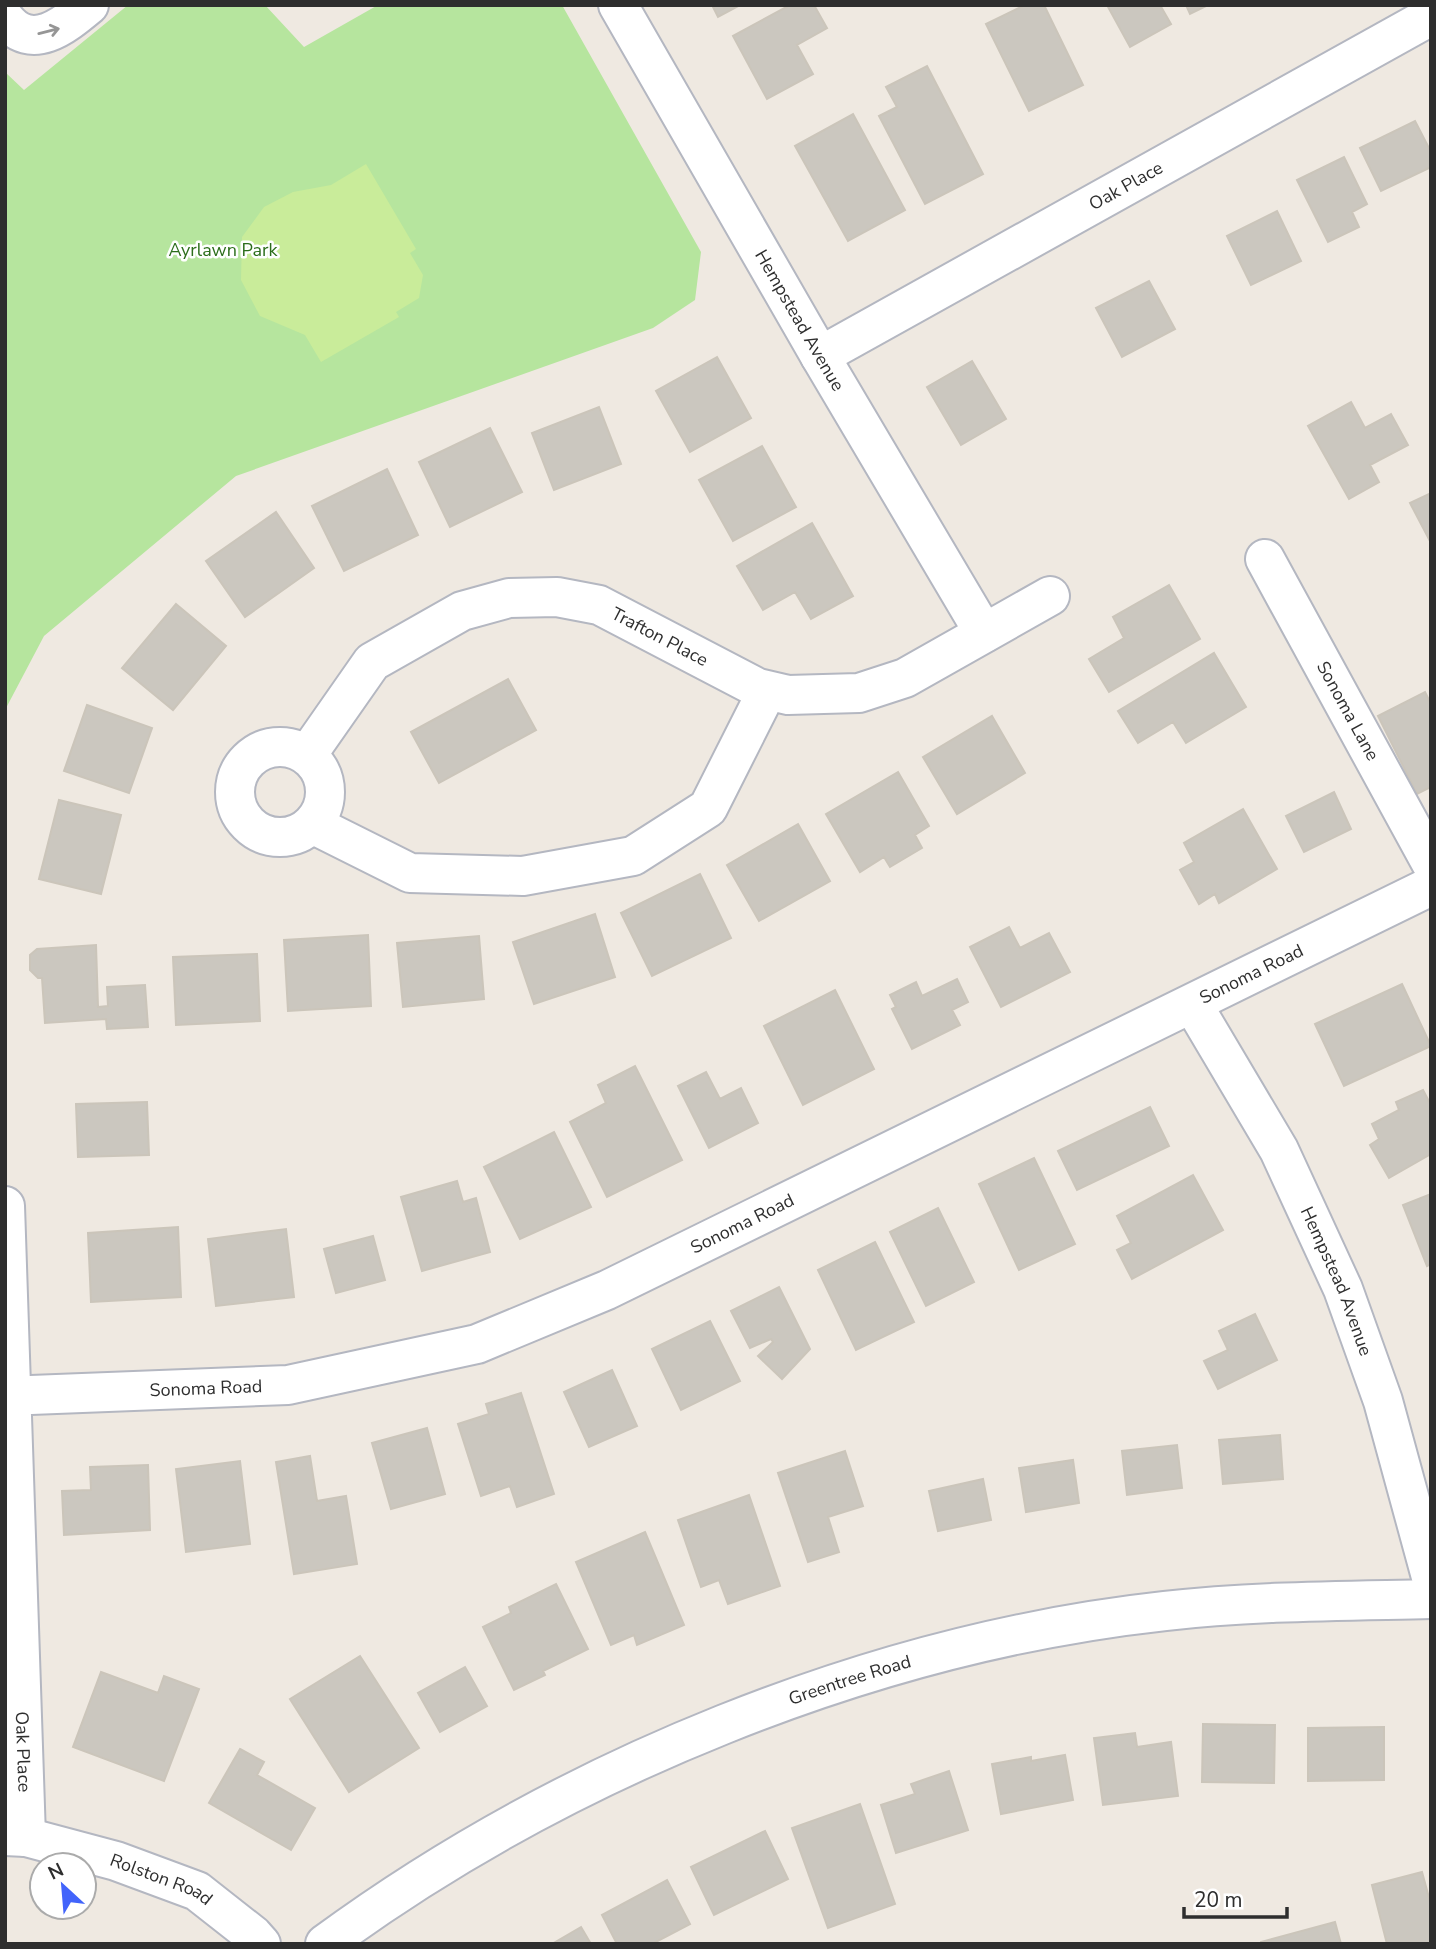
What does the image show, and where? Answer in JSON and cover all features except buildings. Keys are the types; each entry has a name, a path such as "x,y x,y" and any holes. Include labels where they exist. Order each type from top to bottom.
{"street":[{"path":"5,19 24,34 41,34 61,28 89,5"},
{"name":"Hempstead Avenue","path":"618,5 820,356 984,633"},
{"name":"Oak Place","path":"820,356 1431,16"},
{"name":"Sonoma Lane","path":"1265,559 1431,863"},
{"name":"Trafton Place","path":"307,755 372,662 462,611 509,598 557,597 599,605 758,688 788,695 859,693 905,678 1050,596"},
{"path":"312,824 410,873 523,876 633,856 708,808 767,691"},
{"path":"276,746 292,748 307,755 324,780 326,796 321,811 312,824 299,834 268,836 254,829 242,818 235,796 239,772 248,760 261,751 276,746"},
{"name":"Sonoma Road","path":"8,1396 288,1385 477,1344 607,1290 1431,886"},
{"name":"Hempstead Avenue","path":"1193,1004 1279,1150 1343,1289 1383,1401 1431,1577"},
{"name":"Oak Place","path":"5,1206 16,1836"},
{"name":"Greentree Road","path":"325,1944 360,1918 479,1844 620,1771 755,1713 827,1687 915,1660 1084,1623 1164,1611 1249,1604 1431,1599"},
{"name":"Rolston Road","path":"16,1836 116,1861 197,1891 261,1944"}],"green space":[{"name":"Ayrlawn Park","path":"128,5 265,5 304,47 378,5 562,5 701,252 695,300 653,328 236,476 44,636 5,710 5,72 24,90"},
{"path":"366,164 416,249 410,253 423,275 419,298 396,312 399,317 321,362 305,335 260,316 241,280 242,237 264,207 293,192 331,185"}]}
